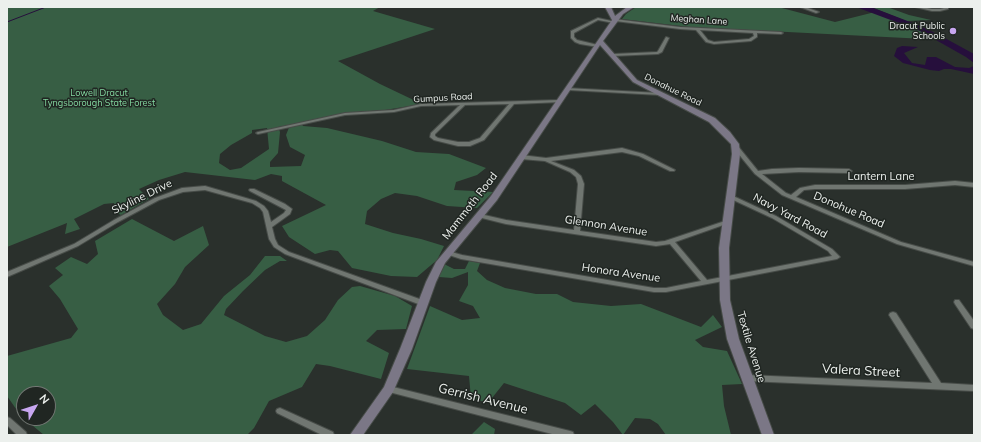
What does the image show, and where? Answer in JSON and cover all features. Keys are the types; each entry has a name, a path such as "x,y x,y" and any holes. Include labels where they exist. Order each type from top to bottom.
{"main road":[{"path":"608,7 615,21"},
{"name":"Mammoth Road","path":"356,435 389,389 406,349 434,274 448,253 480,216 568,89 600,46 615,21 631,7"},
{"name":"Donahue Road","path":"600,46 613,55 635,81 712,120 735,144"},
{"name":"Textile Avenue","path":"735,144 736,154 724,248 725,300 730,328 768,435"}],"street":[{"path":"802,7 817,12"},
{"path":"916,7 936,10 946,9 946,7"},
{"name":"Meghan Lane","path":"600,46 581,43 572,37 572,32 598,19 696,29 781,33"},
{"path":"696,29 707,40 714,43 750,40 756,36 755,32"},
{"path":"613,55 657,53 660,52 667,38"},
{"path":"568,89 660,94"},
{"name":"Gumpus Road","path":"258,132 358,112 383,112 421,105 464,105 560,101"},
{"path":"464,105 433,134 433,137 458,144 470,144 482,139 512,103"},
{"name":"Donohue Road","path":"735,144 757,173 774,188 899,242 974,264"},
{"path":"521,157 546,160 622,150 641,154 672,170"},
{"path":"546,160 572,171 578,176 581,184 577,232"},
{"path":"757,173 799,170 849,171"},
{"name":"Lantern Lane","path":"792,197 799,191 810,187 910,187 955,183 974,185"},
{"name":"Skyline Drive","path":"7,275 76,245 139,208 182,190 205,188 254,202 262,207 266,212 274,243 287,253 423,303"},
{"path":"252,190 286,206 289,209 286,214 269,226"},
{"name":"Navy Yard Road","path":"731,197 774,217 830,250 837,256"},
{"name":"Glennon Avenue","path":"480,216 506,222 646,243 666,243 727,222"},
{"path":"671,241 705,282"},
{"name":"Honora Avenue","path":"448,253 461,257 650,289 666,290 830,259 837,256"},
{"path":"957,302 974,325"},
{"path":"894,315 938,387"},
{"name":"Valera Street","path":"747,378 974,388"},
{"name":"Gerrish Avenue","path":"389,389 570,435"},
{"path":"280,411 330,435"},
{"path":"7,420 23,435"}],"green space":[{"name":"Lowell Dracut Tyngsborough State Forest","path":"7,7 380,7 373,11 435,29 338,61 380,84 422,104 385,110 345,113 301,123 303,126 327,128 382,141 416,152 449,154 486,168 477,175 456,182 454,190 493,192 477,208 447,206 417,196 395,193 381,199 367,211 365,224 444,246 437,260 417,277 391,276 352,268 338,251 330,250 315,254 289,237 282,226 326,205 282,181 282,176 271,174 255,180 185,172 159,180 139,189 149,199 121,215 117,213 114,203 104,204 74,219 80,229 65,234 67,223 7,247","holes":["290,125 286,135 290,147 305,155 301,166 270,167 270,162 278,153 280,132 278,127","267,128 269,149 241,168 230,170 219,163 220,154 231,145 252,133 252,130"]},
{"path":"636,7 778,7 835,22 879,11 945,40 689,27 622,19"},
{"path":"871,7 887,7 909,15 931,20 906,21"},
{"path":"132,219 174,241 203,226 209,245 185,267 175,284 157,304 163,315 183,330 201,324 224,296 250,275 265,256 280,256 287,261 280,261 265,270 226,309 224,315 265,336 286,342 307,336 325,320 338,300 352,287 360,286 395,296 412,306 406,329 377,330 366,341 389,353 381,379 316,364 302,387 269,401 254,428 247,435 44,435 33,426 56,426 56,386 16,386 16,409 7,396 7,356 71,338 78,329 60,299 49,286 63,275 55,268 71,257 87,264 98,254 95,241"},
{"path":"469,261 480,263 477,271 487,280 505,288 536,294 557,294 573,302 611,306 641,304 701,327 713,315 722,327 695,340 703,347 727,351 742,384 722,385 724,406 731,435 666,435 658,424 650,419 635,418 623,435 613,422 595,404 581,415 565,403 504,383 488,403 471,398 469,376 407,369 430,306 462,320 480,318 473,306 459,301 468,285 468,272 452,278 439,277 444,264 454,269 465,269"},
{"path":"484,422 495,429 494,435 471,435"}],"shaded area":[{"path":"856,7 871,7 918,25 974,54 974,63 920,31"},
{"path":"902,46 918,47 904,53 912,63 925,65 927,57 936,57 955,67 969,68 974,66 974,74 951,69 939,71 930,70 903,63 894,56 897,48"}],"waterway":[{"path":"7,22 46,7"}],"place":[{"name":"Dracut Public Schools","path":"953,31"}]}
